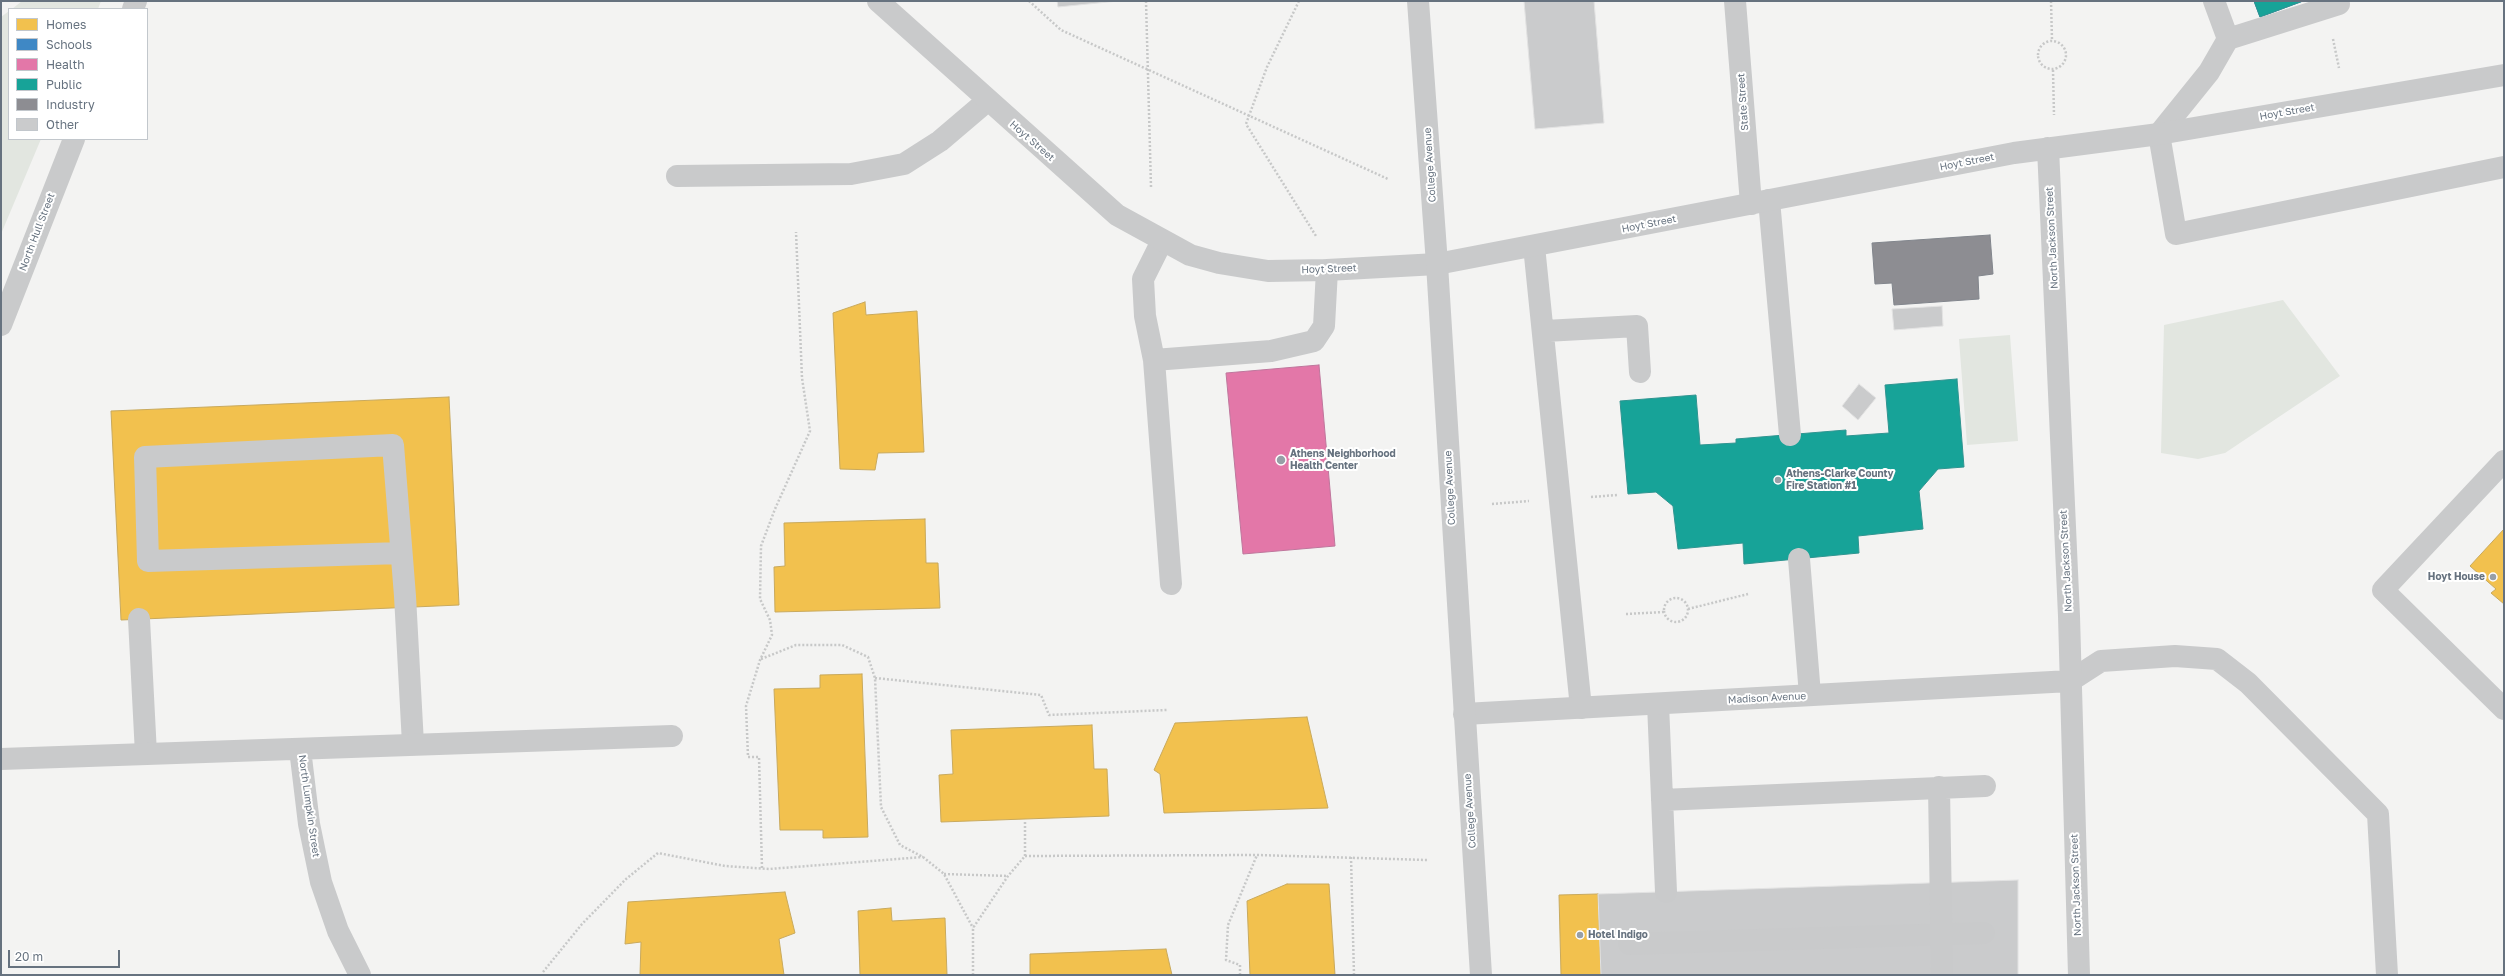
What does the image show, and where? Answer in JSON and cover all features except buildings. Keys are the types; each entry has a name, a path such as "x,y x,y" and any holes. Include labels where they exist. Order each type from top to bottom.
{"street":[{"name":"Hoyt Street","path":"878,1 926,42 987,101 1117,216 1190,255 1219,263 1268,271 1327,270 1437,264 2048,148 2159,134 2504,75"},
{"name":"College Avenue","path":"1418,1 1437,264 1481,975"},
{"name":"State Street","path":"1735,1 1790,435"},
{"path":"2214,1 2228,39"},
{"path":"2339,4 2228,39 2209,72 2159,134 2176,234 2504,167"},
{"path":"677,176 851,174 904,164 940,141 987,101"},
{"name":"North Hull Street","path":"1,325 74,140"},
{"name":"North Jackson Street","path":"2048,148 2068,608 2078,975"},
{"path":"1162,240 1144,278 1145,316 1154,360 1171,584"},
{"path":"1534,246 1544,331 1559,498 1581,708"},
{"path":"1154,360 1271,351 1314,341 1324,326 1327,270"},
{"path":"1544,331 1637,326 1640,372"},
{"path":"402,553 148,561 145,457 393,445 402,553 413,744"},
{"path":"2504,461 2383,590 2504,709"},
{"path":"1799,559 1810,695"},
{"path":"139,619 146,754"},
{"path":"2070,681 2101,661 2175,656 2217,659 2248,683 2378,814 2387,975"},
{"name":"Madison Avenue","path":"1464,714 2070,681"},
{"path":"1658,704 1666,892"},
{"path":"1,759 672,736"},
{"name":"North Lumpkin Street","path":"300,749 309,824 321,882 338,931 360,975"},
{"path":"1662,800 1985,786"},
{"path":"1939,787 1942,975"},
{"path":"1629,944 1984,932"}],"path":[{"path":"1029,1 1061,30 1388,179"},
{"path":"1146,1 1146,70 1151,187"},
{"path":"1299,1 1267,66 1246,124 1316,236"},
{"path":"2051,1 2052,40"},
{"path":"2052,40 2061,44 2067,57 2062,66 2053,70 2040,64 2038,56 2043,44 2052,40"},
{"path":"2053,70 2054,115"},
{"path":"762,868 759,757 748,757 746,706 760,660 772,635 770,620 760,599 761,546 775,509 810,430 802,378 796,232"},
{"path":"1587,497 1617,495"},
{"path":"1492,504 1536,500"},
{"path":"1688,609 1748,594"},
{"path":"1675,598 1683,600 1688,609 1686,618 1679,622 1667,619 1664,612 1665,604 1675,598"},
{"path":"1626,614 1664,612"},
{"path":"760,660 796,645 842,645 868,657 875,678 881,807 900,845 923,857 944,874 973,928 973,975"},
{"path":"875,678 1041,695 1049,715 1167,710"},
{"path":"973,928 1008,876 1026,856 1025,821"},
{"path":"542,972 582,924 626,879 658,854 725,866 762,868 923,857"},
{"path":"1026,856 1257,855 1427,860"},
{"path":"1240,975 1240,965 1226,960 1228,925 1257,855"},
{"path":"1351,857 1354,975"},
{"path":"944,874 1008,876"}],"shaded area":[{"path":"22,1 101,1 98,8 13,8"},
{"path":"8,12 8,140 41,140 1,234 1,17"},
{"path":"2283,300 2340,376 2225,453 2198,459 2161,453 2164,325"},
{"path":"2010,335 2018,441 1967,445 1959,339"}],"place":[{"name":"Athens Neighborhood Health Center","path":"1281,460"},
{"name":"Athens-Clarke County Fire Station #1","path":"1778,480"},
{"name":"Hoyt House","path":"2493,577"},
{"name":"Hotel Indigo","path":"1580,935"}]}
